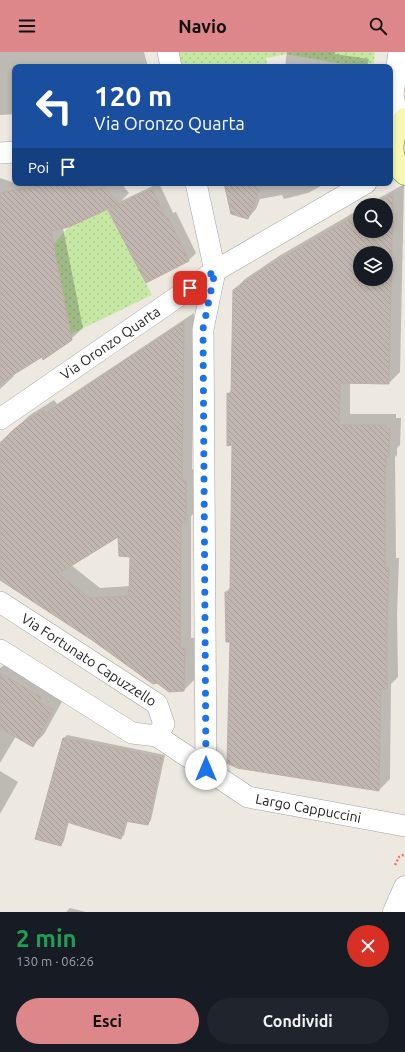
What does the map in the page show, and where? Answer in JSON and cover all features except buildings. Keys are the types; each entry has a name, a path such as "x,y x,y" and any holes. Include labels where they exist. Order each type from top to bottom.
{"main road":[{"path":"393,142 402,122"},
{"path":"393,154 397,169"}],"street":[{"path":"168,52 170,64"},
{"path":"399,52 393,94 402,122"},
{"path":"0,153 12,152"},
{"path":"197,186 215,271 203,329 206,769"},
{"name":"Via Oronzo Quarta","path":"0,419 215,271 361,186"},
{"name":"Via Fortunato Capuzzello","path":"0,602 157,704 164,724 157,736"},
{"path":"0,650 132,733 157,736"},
{"name":"Largo Cappuccini","path":"157,736 248,798 405,826"},
{"path":"394,912 405,886"}],"green space":[{"path":"177,52 375,52 373,64 343,64 286,54 266,58 267,64 180,64"},
{"path":"108,209 152,295 71,334 53,245 69,227"}],"route":[{"path":"190,288 215,271 203,329 206,769"}]}
